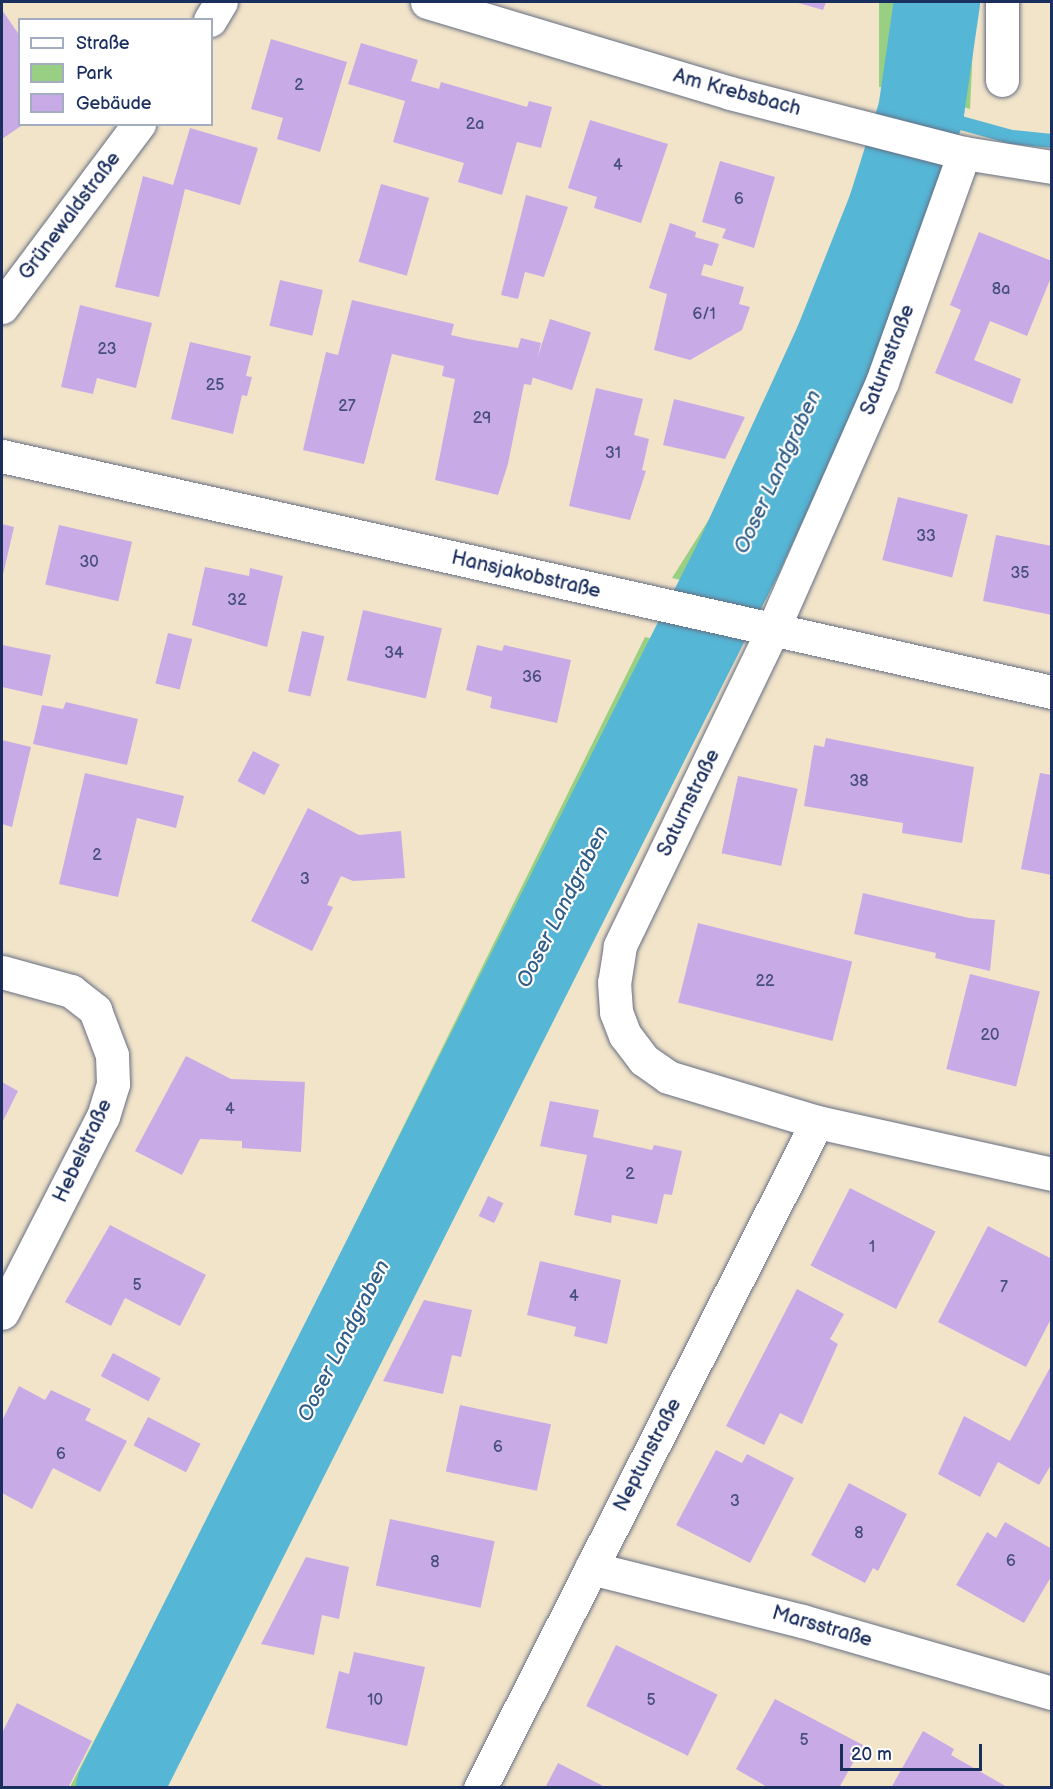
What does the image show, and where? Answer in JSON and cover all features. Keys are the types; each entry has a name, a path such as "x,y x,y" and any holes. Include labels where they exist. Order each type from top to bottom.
{"street":[{"path":"211,18 221,2"},
{"name":"Am Krebsbach","path":"427,2 730,93 874,128 930,146 1052,167"},
{"path":"1002,2 1002,80"},
{"name":"Grünewaldstraße","path":"2,307 138,126"},
{"name":"Saturnstraße","path":"964,153 882,382 762,628 620,946 614,982 616,1012 644,1060 668,1077 817,1122 1052,1174"},
{"name":"Hansjakobstraße","path":"2,456 1052,692"},
{"name":"Hebelstraße","path":"2,972 71,991 95,1010 112,1055 113,1084 103,1116 2,1313"},
{"name":"Neptunstraße","path":"480,1788 817,1122"},
{"name":"Marsstraße","path":"591,1568 802,1621 1052,1693"}],"green space":[{"path":"879,2 917,2 917,87 879,87"},
{"path":"952,2 975,2 970,109 950,103 942,81"},
{"path":"864,159 927,173 766,600 672,578 735,478 783,383 821,286"},
{"path":"645,637 727,656 160,1787 70,1787 208,1522"}],"building":[{"path":"795,2 826,2 823,10"},
{"path":"2,10 18,33 18,126 21,126 2,139"},
{"path":"271,39 347,62 320,152 277,139 283,118 251,109"},
{"path":"361,43 418,60 411,81 439,89 441,82 527,107 529,101 552,107 541,148 517,142 502,195 458,182 464,163 393,142 405,101 348,84"},
{"path":"590,120 668,144 641,223 594,208 597,197 568,188"},
{"path":"190,128 258,148 240,205 185,189 159,297 115,287 143,176 173,185"},
{"path":"720,161 775,177 754,248 722,238 726,229 702,222"},
{"path":"381,184 429,198 407,276 359,262"},
{"path":"526,195 568,207 544,277 525,272 518,299 501,295"},
{"path":"670,223 696,232 695,237 719,244 712,266 704,264 701,275 744,287 739,304 750,307 742,330 690,360 654,350 667,294 649,288"},
{"path":"979,232 1052,261 1052,275 1027,336 990,321 974,360 1021,379 1012,404 935,373 961,310 950,305"},
{"path":"280,280 323,290 312,336 269,326"},
{"path":"352,300 454,324 451,335 468,339 518,348 521,338 541,343 531,385 524,384 508,464 498,495 435,480 455,379 442,376 444,366 392,354 364,464 303,450 326,352 338,355"},
{"path":"80,305 152,323 136,388 97,378 93,394 61,387"},
{"path":"550,319 591,332 572,390 531,377"},
{"path":"190,342 251,356 246,376 252,377 247,396 242,395 233,434 171,419"},
{"path":"596,388 643,399 634,435 649,439 642,470 646,471 630,520 569,506"},
{"path":"674,399 745,417 725,459 663,445"},
{"path":"898,497 968,514 952,577 882,560"},
{"path":"2,524 14,527 2,579"},
{"path":"59,525 132,542 118,601 45,584"},
{"path":"996,535 1052,546 1052,615 983,601"},
{"path":"205,567 249,576 250,568 283,576 267,647 192,625"},
{"path":"363,610 442,628 426,698 347,680"},
{"path":"302,631 324,636 310,697 288,691"},
{"path":"168,633 192,639 180,690 155,683"},
{"path":"2,645 51,655 42,696 2,687"},
{"path":"477,645 502,651 504,645 571,660 557,723 490,708 492,697 466,690"},
{"path":"66,702 138,719 127,765 33,744 42,705 63,709"},
{"path":"826,738 974,767 962,843 902,833 903,823 804,806 814,745 824,747"},
{"path":"2,740 31,747 12,827 2,824"},
{"path":"253,751 280,765 264,795 238,781"},
{"path":"85,773 184,796 176,828 137,818 118,897 59,884"},
{"path":"1040,773 1052,775 1052,875 1021,869"},
{"path":"738,776 798,789 781,866 722,853"},
{"path":"308,808 359,835 401,831 405,878 353,881 341,876 327,905 333,907 312,951 251,921"},
{"path":"863,893 969,918 995,920 990,971 935,958 936,953 854,934"},
{"path":"698,923 852,961 832,1041 678,1003"},
{"path":"970,974 1040,991 1016,1087 946,1069"},
{"path":"186,1056 231,1079 305,1082 301,1152 242,1148 242,1141 200,1139 182,1175 135,1151"},
{"path":"2,1082 18,1091 2,1123"},
{"path":"550,1101 599,1110 593,1137 652,1150 654,1145 682,1151 672,1195 664,1194 657,1224 612,1215 611,1223 574,1215 587,1155 540,1146"},
{"path":"850,1188 936,1232 896,1309 811,1266"},
{"path":"488,1196 503,1203 494,1223 479,1216"},
{"path":"110,1225 206,1275 180,1326 125,1298 111,1326 65,1302"},
{"path":"988,1226 1052,1259 1052,1317 1026,1367 938,1322"},
{"path":"540,1261 621,1280 607,1344 574,1336 576,1327 527,1315"},
{"path":"797,1289 844,1314 830,1339 838,1344 802,1424 780,1413 764,1445 726,1426"},
{"path":"424,1300 472,1310 461,1357 452,1355 443,1394 383,1381"},
{"path":"113,1353 161,1378 148,1401 101,1376"},
{"path":"1052,1364 1052,1463 1039,1485 998,1462 980,1497 938,1474 964,1416 1010,1441"},
{"path":"19,1386 45,1400 51,1390 91,1409 85,1420 127,1441 100,1492 53,1468 32,1509 2,1493 2,1421"},
{"path":"460,1405 551,1424 537,1491 446,1472"},
{"path":"148,1417 201,1444 186,1472 133,1446"},
{"path":"716,1450 742,1463 747,1454 794,1478 750,1563 676,1525"},
{"path":"849,1483 907,1514 878,1571 873,1568 865,1583 811,1555"},
{"path":"390,1519 495,1541 481,1608 376,1586"},
{"path":"1005,1522 1052,1549 1052,1575 1024,1623 956,1585 987,1532 996,1538"},
{"path":"306,1557 349,1567 339,1619 322,1615 314,1655 261,1644"},
{"path":"616,1645 718,1695 688,1756 586,1706"},
{"path":"354,1652 425,1667 407,1746 326,1728 339,1671 349,1674"},
{"path":"775,1699 863,1745 839,1788 769,1788 736,1769"},
{"path":"17,1703 92,1741 68,1788 2,1787 2,1733"},
{"path":"923,1731 954,1749 951,1755 1009,1788 891,1788"},
{"path":"558,1763 607,1788 545,1788"}],"waterway":[{"name":"Ooser Landgraben","path":"119,1788 738,559 837,344 891,208 921,112 937,2"},
{"path":"921,112 1012,137 1052,141"}]}
